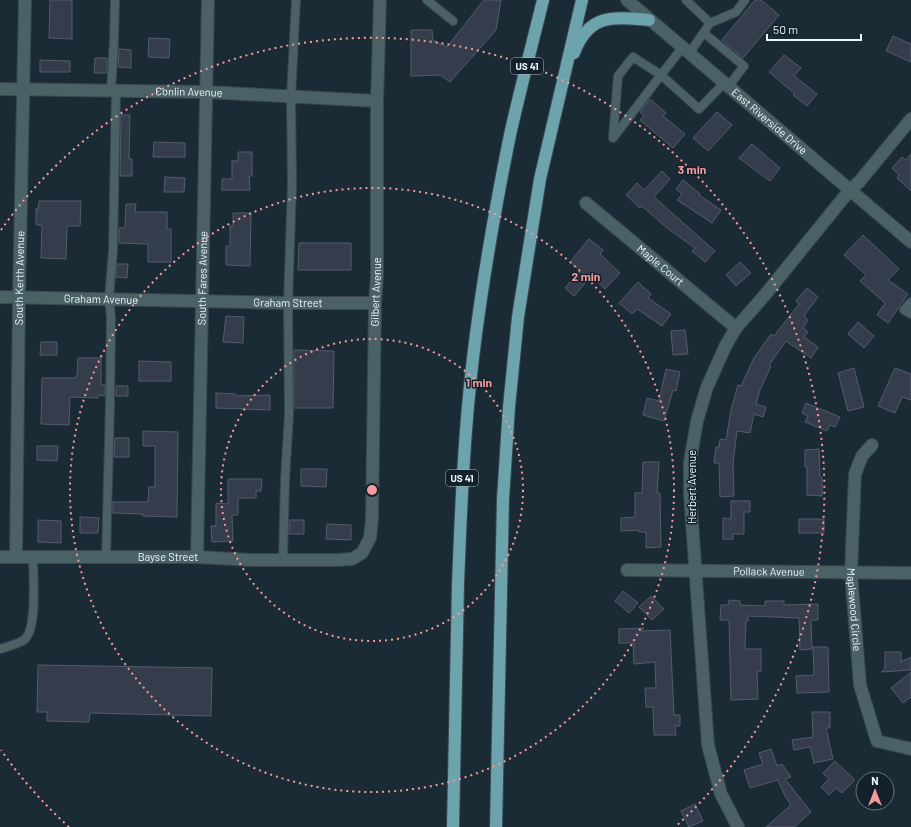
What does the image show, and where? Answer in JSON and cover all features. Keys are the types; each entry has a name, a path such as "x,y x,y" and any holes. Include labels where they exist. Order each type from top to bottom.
{"highway":[{"name":"US 41","path":"453,827 461,497 464,446 473,357 492,224 511,133 543,0"},
{"path":"496,827 503,499 509,407 518,317 540,179 558,97 582,0"},
{"path":"558,97 577,44 584,33 591,26 596,22 613,18 649,20"}],"street":[{"name":"South Kerth Avenue","path":"16,557 25,0"},
{"name":"South Fares Avenue","path":"197,557 208,0"},
{"name":"Gilbert Avenue","path":"336,560 352,559 362,553 370,538 373,492 375,303 377,267 377,101 380,0"},
{"name":"East Riverside Drive","path":"627,0 911,242"},
{"name":"Conlin Avenue","path":"0,89 206,92 290,98 377,101"},
{"name":"Herbert Avenue","path":"738,827 721,794 708,745 690,495 690,462 698,415 707,387 726,345 736,328 911,119"},
{"name":"Maple Court","path":"586,202 736,328"},
{"name":"Graham Avenue","path":"0,297 201,300"},
{"name":"Graham Street","path":"201,300 288,303 375,303"},
{"name":"Maplewood Circle","path":"872,445 862,456 855,474 851,573 860,685 877,741 911,749"},
{"name":"Bayse Street","path":"0,557 197,557 336,560"},
{"name":"Pollack Avenue","path":"627,570 695,572 775,571 911,573"}],"lane":[{"path":"106,557 111,318 109,299 113,257 113,91 115,0"},
{"path":"283,560 285,480 289,415 288,303 292,184 290,98 296,0"},
{"path":"427,0 453,21"},
{"path":"686,0 710,23"},
{"path":"704,33 744,66 726,85 699,109 661,75 633,57 618,76 613,138 661,75 704,33 710,23 736,12 745,0"},
{"path":"911,302 904,310 911,314"},
{"path":"1,649 25,639 32,627 34,601 33,557"}],"building":[{"path":"50,0 72,0 72,39 49,38"},
{"path":"484,0 501,0 496,30 450,82 440,75 411,76 411,30 432,30 433,40 447,47"},
{"path":"755,0 761,0 779,15 743,58 722,40"},
{"path":"893,36 911,44 911,62 886,51"},
{"path":"149,38 170,39 169,58 148,57"},
{"path":"119,49 131,50 131,68 118,67"},
{"path":"784,55 801,68 794,76 817,94 807,106 769,72"},
{"path":"95,58 107,58 107,73 94,73"},
{"path":"40,60 70,61 70,72 40,72"},
{"path":"650,99 666,113 663,116 685,134 673,148 640,120 644,116 640,112"},
{"path":"717,112 732,125 708,151 693,138"},
{"path":"121,115 130,115 129,159 132,159 132,176 120,176"},
{"path":"154,142 185,143 185,157 153,157"},
{"path":"752,144 780,168 770,181 739,158"},
{"path":"238,152 252,152 252,176 249,176 250,190 222,190 222,179 232,179 232,161 238,161"},
{"path":"911,154 911,191 897,178 899,175 892,168 902,157 906,160"},
{"path":"662,171 670,179 654,197 715,251 705,262 692,251 695,248 667,228 642,206 640,208 626,195 637,183 644,190"},
{"path":"165,177 185,178 184,192 164,192"},
{"path":"683,180 700,194 699,195 721,210 712,223 677,200 682,194 676,189"},
{"path":"39,201 81,201 80,226 67,226 66,259 41,258 42,225 36,225 36,208 38,209"},
{"path":"126,204 136,204 135,212 167,212 167,229 171,229 171,262 148,262 148,244 119,243 119,228 125,228"},
{"path":"233,213 251,213 250,266 226,265 226,246 230,246 230,226 233,226"},
{"path":"863,235 899,269 888,280 908,294 888,323 877,315 885,303 860,281 866,275 844,255"},
{"path":"589,239 603,250 600,254 620,273 605,289 591,276 574,296 565,288 580,270 570,262"},
{"path":"299,243 351,243 351,270 298,270"},
{"path":"740,262 751,273 736,286 726,275"},
{"path":"117,264 128,264 127,278 116,277"},
{"path":"638,282 651,294 648,298 671,314 662,326 637,309 632,314 619,303"},
{"path":"807,288 818,297 804,316 808,320 803,328 808,332 804,337 818,347 811,358 786,341 769,365 771,366 760,390 756,404 766,407 763,417 754,414 750,433 737,431 733,463 734,496 720,497 719,463 714,463 716,447 719,447 720,439 726,440 731,410 738,385 741,386 754,358 771,334 774,336 799,304 796,301"},
{"path":"226,316 244,317 243,343 223,342"},
{"path":"858,322 874,336 864,348 848,334"},
{"path":"685,330 688,354 673,355 671,331"},
{"path":"41,342 57,342 57,355 40,355"},
{"path":"294,350 334,351 333,408 294,408"},
{"path":"78,358 101,358 101,385 105,385 105,396 98,395 98,398 70,397 69,425 41,424 42,378 76,378"},
{"path":"139,361 171,362 171,381 139,381"},
{"path":"854,368 864,407 848,411 838,373"},
{"path":"895,368 911,374 911,400 902,397 895,413 878,406"},
{"path":"666,369 680,372 676,391 673,390 664,421 643,415 647,398 659,401"},
{"path":"116,386 128,386 128,396 116,396"},
{"path":"216,393 235,394 235,396 270,395 270,410 216,408"},
{"path":"806,403 840,417 835,427 830,425 827,431 805,422 808,416 802,413"},
{"path":"143,431 178,432 177,517 113,513 113,502 148,502 149,487 155,487 155,446 143,446"},
{"path":"115,438 129,438 129,457 114,457"},
{"path":"37,446 58,446 57,461 37,460"},
{"path":"819,449 820,477 822,477 822,496 807,495 807,467 805,467 805,450"},
{"path":"643,462 659,462 657,493 660,493 661,547 646,548 646,532 639,532 639,530 621,531 621,518 635,517 635,493 642,493"},
{"path":"301,469 327,469 326,487 301,486"},
{"path":"228,479 262,479 261,491 256,491 256,498 238,498 238,515 232,515 233,541 212,542 211,526 216,526 216,503 228,504"},
{"path":"731,501 750,501 750,512 744,512 744,534 733,534 733,539 723,539 723,518 731,519"},
{"path":"80,517 99,518 98,533 80,533"},
{"path":"799,519 824,519 824,533 799,533"},
{"path":"38,520 61,521 61,543 38,542"},
{"path":"290,520 304,520 304,534 289,534"},
{"path":"327,524 351,525 351,540 326,539"},
{"path":"623,591 638,603 629,613 615,601"},
{"path":"651,596 664,609 652,620 639,607"},
{"path":"729,600 740,601 740,605 765,606 765,601 784,601 784,605 818,604 818,620 811,620 812,649 800,650 799,618 748,616 748,621 746,621 745,649 761,649 761,671 757,671 758,699 731,700 729,620 720,620 721,605 728,605"},
{"path":"644,628 641,631 670,630 674,715 680,715 680,726 675,726 676,735 654,735 653,707 646,707 645,688 656,688 655,662 634,664 633,643 619,643 619,629"},
{"path":"813,647 828,647 829,692 797,693 796,676 814,675"},
{"path":"885,652 901,652 901,662 911,657 911,670 881,672 885,669"},
{"path":"38,665 212,668 211,716 90,713 89,722 47,721 47,712 37,712"},
{"path":"911,672 911,697 903,703 891,688"},
{"path":"812,712 830,712 830,728 826,728 833,759 814,763 810,747 794,750 792,740 813,737"},
{"path":"771,749 777,766 782,764 791,777 785,779 811,812 794,827 766,827 791,805 778,780 750,788 744,770 763,764 759,753"},
{"path":"835,761 855,780 842,793 836,788 829,795 821,787 829,779 823,773"},
{"path":"695,804 703,821 689,827 681,811"}]}
